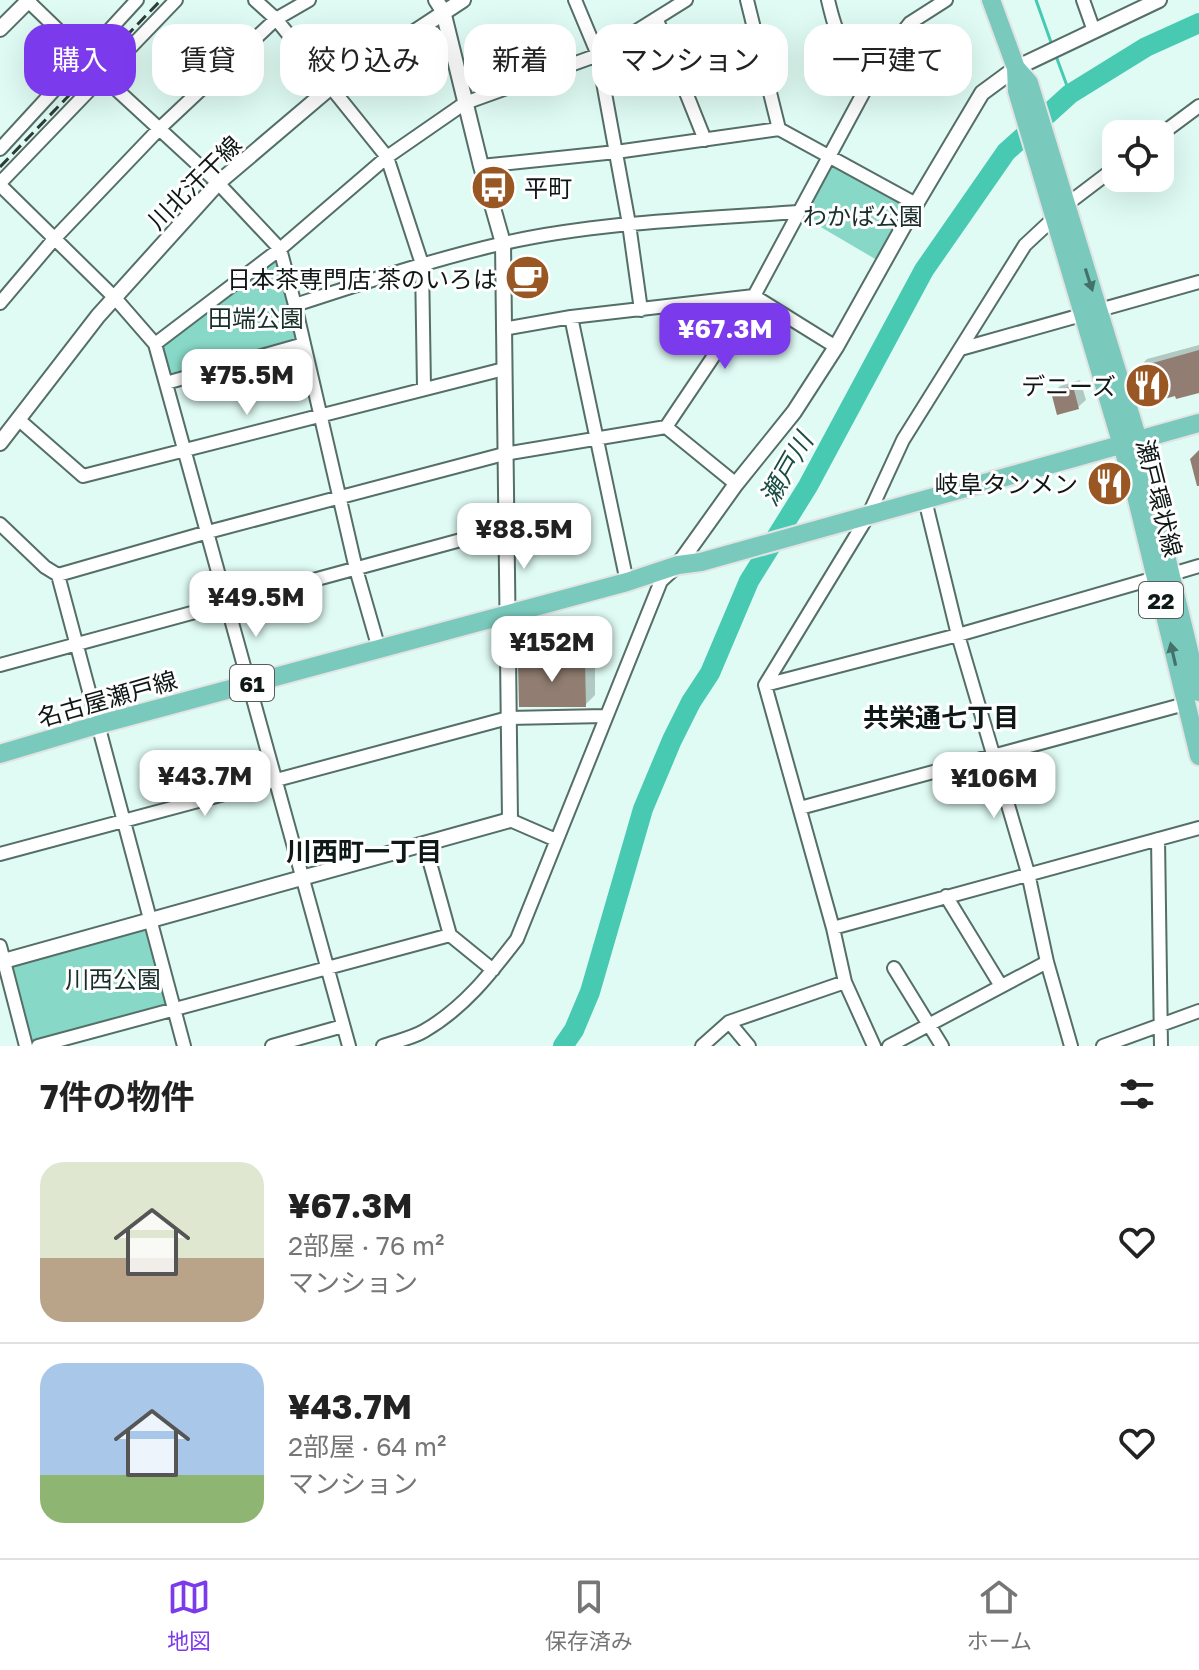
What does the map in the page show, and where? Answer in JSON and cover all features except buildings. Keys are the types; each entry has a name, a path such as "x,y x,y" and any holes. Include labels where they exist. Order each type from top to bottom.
{"main road":[{"name":"瀬戸環状線","path":"991,0 1016,68 1017,91 1060,211 1130,442 1192,698 1199,756"},
{"name":"名古屋瀬戸線","path":"0,754 1199,423"}],"street":[{"path":"0,29 28,0 52,24"},
{"path":"115,24 137,0"},
{"path":"136,42 176,0"},
{"path":"255,0 280,24"},
{"path":"0,303 55,238 160,128 276,19 309,0"},
{"name":"川北汗干線","path":"416,24 440,6 463,0"},
{"path":"575,0 592,41"},
{"path":"650,24 686,0"},
{"path":"747,0 779,129"},
{"path":"828,0 834,24"},
{"path":"909,24 946,0"},
{"path":"1083,0 1094,31"},
{"path":"383,1046 422,1033 451,1013 493,970 517,939 661,581 678,565 736,484 794,412 836,347 982,93 1016,68 1159,0"},
{"path":"440,6 503,243 510,820"},
{"path":"657,20 705,140"},
{"path":"155,344 280,249 387,157 465,103 592,57"},
{"path":"0,149 48,96"},
{"path":"85,96 0,184 115,298 155,344 349,1046"},
{"path":"124,96 218,183 280,249 356,569 379,649"},
{"name":"川北汗干線","path":"0,443 115,298 218,183 320,96"},
{"path":"338,96 387,157 422,264 424,388"},
{"path":"606,96 641,310"},
{"path":"58,575 504,454 666,427 754,296 862,96"},
{"path":"1174,125 1199,106"},
{"path":"481,166 616,152 779,129 916,204"},
{"path":"874,1046 845,982 833,928 765,685 903,440 964,348 1025,245 1060,211 1102,178"},
{"path":"295,305 422,264 503,243 629,224 798,212"},
{"path":"964,348 1199,282"},
{"path":"503,329 571,317 754,296 836,347"},
{"path":"571,317 627,582"},
{"path":"166,383 304,344"},
{"path":"18,419 83,476 504,369"},
{"path":"666,427 736,484"},
{"path":"925,500 958,635 1028,873 1047,962 1071,1046"},
{"path":"0,524 45,567 58,575 184,1046"},
{"path":"0,665 505,528"},
{"path":"765,685 958,635 1199,566"},
{"path":"800,808 994,757 1192,698"},
{"path":"0,854 508,718 605,716"},
{"path":"26,1046 1,957 151,920 510,820 556,840"},
{"path":"833,928 1199,828"},
{"path":"1158,839 1161,1046"},
{"path":"425,845 450,935 493,970"},
{"path":"946,896 1001,986"},
{"path":"38,1046 450,935"},
{"path":"889,1046 1047,962"},
{"path":"894,968 942,1046"},
{"path":"702,1046 729,1022 845,982"},
{"path":"1103,1046 1199,1011"},
{"path":"729,1022 749,1046"},
{"path":"272,1046 343,1026"}],"green space":[{"name":"わかば公園","path":"831,162 912,206 882,263 802,216"},
{"name":"田端公園","path":"277,255 297,341 169,376 160,346"},
{"name":"川西公園","path":"148,926 170,1005 29,1042 9,964"}],"waterway":[{"path":"1036,0 1052,45"},
{"name":"瀬戸川","path":"563,1046 574,1030 590,992 643,809 672,740 710,673 749,581 808,486 924,270 1006,152 1070,94 1146,47 1199,23"},
{"path":"1056,56 1070,94"}],"railway":[{"path":"0,167 161,0"}],"place":[{"name":"平町","path":"493,187"},
{"name":"日本茶専門店 茶のいろは","path":"528,278"},
{"name":"デニーズ","path":"1147,385"},
{"name":"岐阜タンメン","path":"1109,483"}],"district":[{"name":"共栄通七丁目","path":"941,717"},
{"name":"川西町一丁目","path":"364,851"}]}
